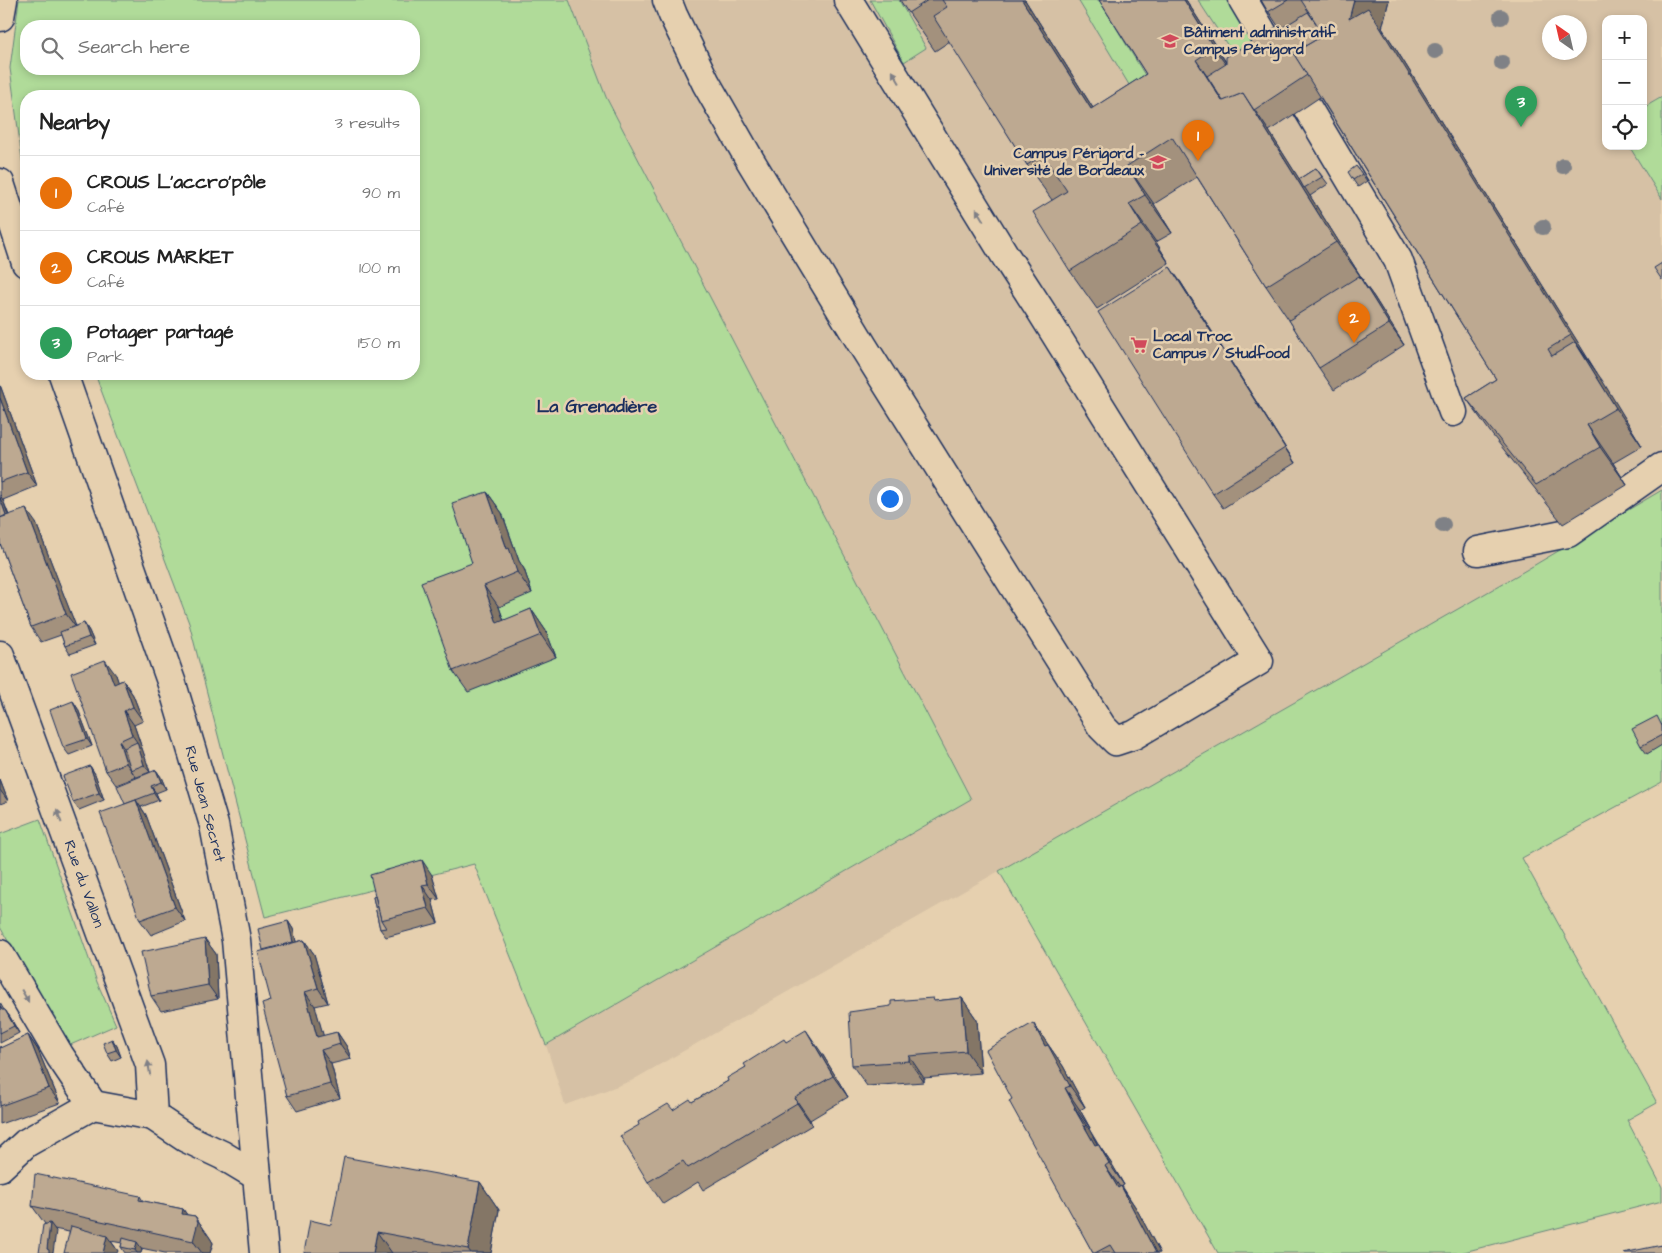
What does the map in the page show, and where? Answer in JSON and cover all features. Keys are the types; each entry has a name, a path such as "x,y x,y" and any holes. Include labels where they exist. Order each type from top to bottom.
{"street":[{"path":"0,18 3,0"},
{"path":"667,0 706,83 750,160 858,338 1102,727 1116,741 1134,735 1259,661 1006,257 848,0"},
{"path":"1243,0 1398,260 1453,412"},
{"path":"0,183 20,245"},
{"name":"Rue Jean Secret","path":"65,380 172,684 214,825 236,940 264,1253"},
{"path":"1478,551 1568,533 1662,467"},
{"name":"Rue du Vallon","path":"0,655 150,1065 153,1116"},
{"path":"0,954 60,1056 94,1105"},
{"path":"0,1167 26,1143 94,1105 153,1116 186,1138 222,1155 257,1176"}],"shaded area":[{"path":"569,0 1662,0 1662,490 1521,573 631,1081 565,1105 546,1045 971,799 606,97"}],"green space":[{"path":"19,0 569,0 606,97 971,799 546,1045 474,864 265,917 189,623 97,380 420,380 420,90 20,90 20,144 10,68"},
{"path":"870,0 899,0 926,48 904,62"},
{"path":"1078,0 1111,0 1103,6 1168,113 1152,123"},
{"path":"1198,0 1226,0 1261,57 1243,69"},
{"path":"1662,97 1662,199 1631,150 1647,150 1647,106"},
{"path":"1662,490 1662,782 1522,858 1657,1103 1627,1120 1662,1187 1662,1201 1460,1253 1218,1253 999,871 1521,573"},
{"path":"40,819 97,982 116,1025 68,1046 0,927 0,834"}],"building":[{"path":"900,0 928,0 908,13"},
{"name":"Campus Périgord - Université de Bordeaux","path":"942,0 1022,0 1091,109 1146,74 1099,0 1184,0 1214,48 1196,60 1222,101 1243,93 1336,242 1266,286 1172,137 1127,166 1145,195 1129,204 1142,225 1070,271 1033,212 1067,191 1043,155 1027,165 933,16 947,7"},
{"path":"1261,0 1288,0 1268,12"},
{"path":"1301,0 1354,0 1349,19 1368,8 1571,335 1548,349 1552,356 1575,342 1616,408 1587,425 1600,447 1536,485 1466,398 1496,379 1293,53 1324,35"},
{"path":"1308,12 1324,35 1293,53 1307,75 1254,110 1243,93 1223,101 1207,76 1226,64 1226,57 1274,28 1280,29"},
{"path":"1356,166 1362,174 1353,180 1348,172"},
{"path":"1316,168 1322,177 1304,188 1299,179"},
{"path":"1662,263 1662,280 1654,268"},
{"path":"1170,267 1285,448 1213,494 1098,312"},
{"path":"1359,276 1389,324 1319,368 1289,320"},
{"path":"0,398 27,472 0,482"},
{"path":"487,492 517,572 484,586 497,623 531,609 541,635 453,671 421,582 472,563 452,503"},
{"path":"0,498 6,515 0,518"},
{"path":"26,509 66,614 31,627 0,543 0,518"},
{"path":"84,623 89,637 65,646 60,632"},
{"path":"105,660 114,684 123,680 133,707 124,711 132,735 119,741 126,763 106,771 71,673"},
{"path":"73,701 87,739 63,747 50,710"},
{"path":"1657,716 1662,726 1662,735 1641,746 1632,729"},
{"path":"137,742 144,765 131,770 124,748"},
{"path":"90,766 99,793 73,802 63,776"},
{"path":"156,770 161,782 151,786 154,793 125,804 117,786"},
{"path":"136,800 175,907 140,920 100,813"},
{"path":"422,860 428,884 422,885 428,908 381,920 370,875"},
{"path":"375,896 381,920 386,928 380,929 373,897"},
{"path":"288,921 293,942 263,950 258,929"},
{"path":"205,939 208,985 151,996 141,952"},
{"path":"304,940 318,988 305,992 317,1037 337,1032 340,1044 321,1050 330,1084 287,1096 262,1004 271,1001 258,952"},
{"path":"933,998 934,1001 962,998 966,1051 909,1056 909,1061 852,1065 849,1012 891,1006 891,1001"},
{"path":"0,1006 2,1010 5,1010 14,1026 0,1033"},
{"path":"1033,1023 1045,1046 1048,1045 1070,1086 1065,1088 1074,1108 1095,1145 1098,1144 1109,1163 1105,1166 1118,1188 1121,1186 1156,1253 1115,1253 1110,1245 1093,1253 1009,1101 1012,1099 986,1050"},
{"path":"806,1030 833,1076 795,1098 797,1103 688,1168 683,1161 648,1182 620,1136 639,1125 638,1122 668,1104 673,1110 690,1099 692,1102 728,1081 727,1078 746,1067 744,1064 784,1039 786,1042"},
{"path":"28,1035 49,1088 0,1106 0,1048"},
{"path":"112,1039 116,1050 107,1053 103,1043"},
{"path":"344,1157 480,1182 468,1249 377,1232 373,1253 304,1253 310,1220 331,1225"},
{"path":"35,1174 140,1196 139,1200 183,1209 182,1214 195,1216 198,1222 193,1241 32,1206"},
{"path":"50,1223 47,1249 49,1253 39,1253 43,1225"},
{"path":"71,1226 107,1236 103,1253 64,1253"},
{"path":"123,1238 137,1242 135,1250 121,1247"},
{"path":"1662,1245 1662,1253 1623,1253"}],"place":[{"name":"Bâtiment administratif Campus Périgord","path":"1170,41"},
{"name":"Potager partagé","path":"1521,127"},
{"name":"CROUS L'accro'pôle","path":"1198,161"},
{"name":"Campus Périgord - Université de Bordeaux","path":"1158,162"},
{"name":"CROUS MARKET","path":"1354,343"},
{"name":"Local Troc Campus / Studfood","path":"1139,345"}],"district":[{"name":"La Grenadière","path":"597,406"}]}
